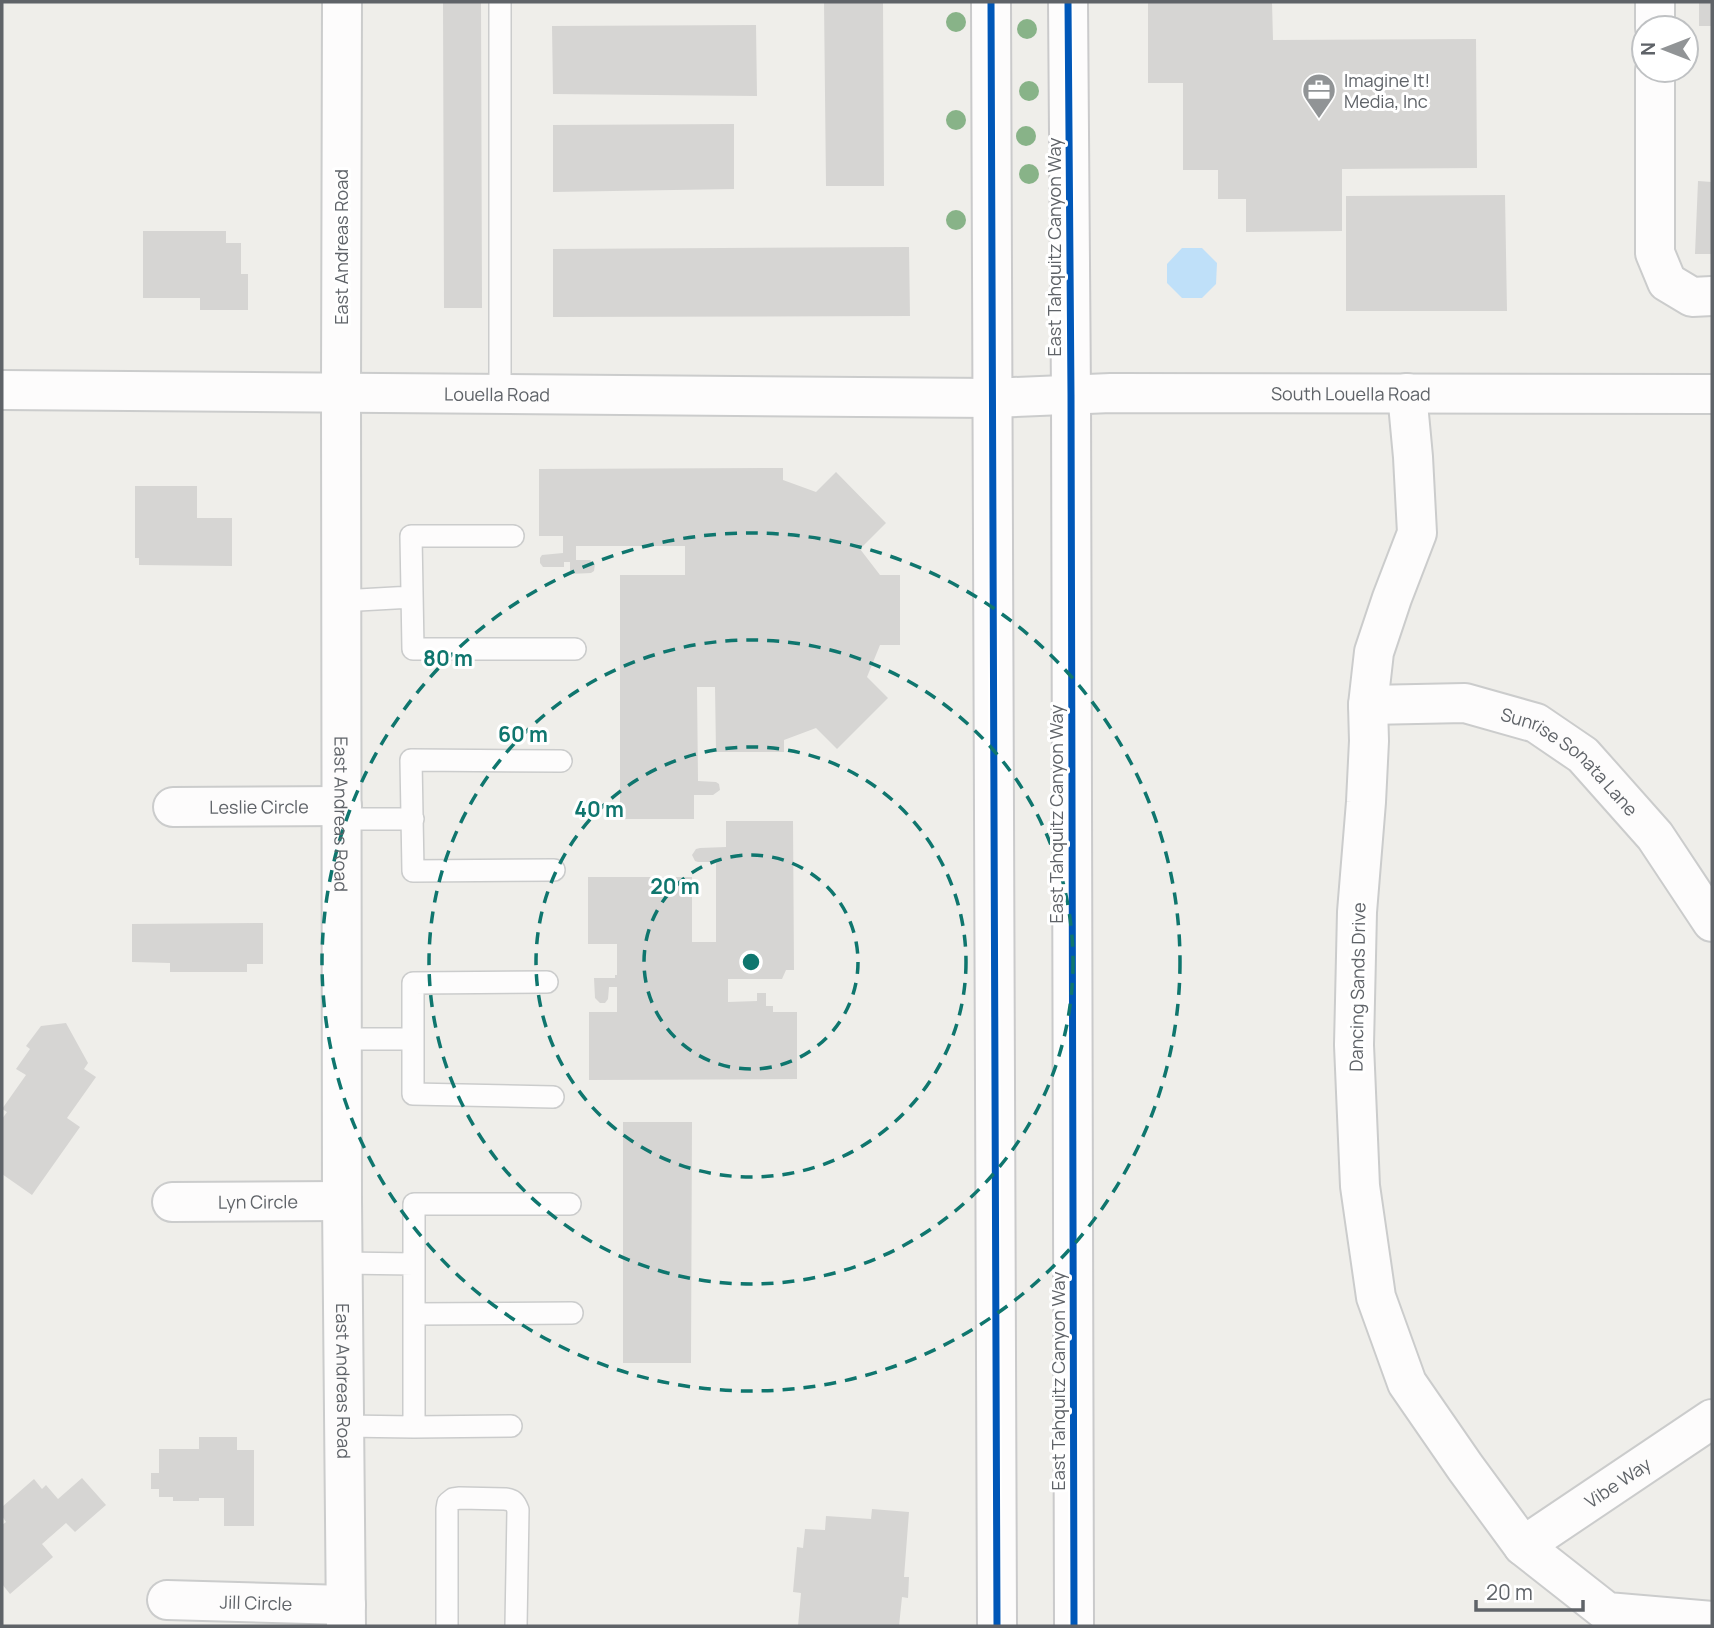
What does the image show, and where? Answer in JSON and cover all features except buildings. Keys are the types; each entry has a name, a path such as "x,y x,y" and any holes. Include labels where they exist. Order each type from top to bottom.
{"street":[{"name":"East Andreas Road","path":"342,2 342,1201 346,1615"},
{"path":"991,2 997,1626"},
{"name":"East Tahquitz Canyon Way","path":"1068,2 1074,1626"},
{"path":"1655,84 1655,253 1667,282 1692,297 1712,296"},
{"name":"Louella Road","path":"2,390 991,398"},
{"name":"South Louella Road","path":"991,398 1111,393 1712,394"},
{"name":"Dancing Sands Drive","path":"1407,393 1417,533 1374,652 1368,705 1366,802 1357,912 1354,1045 1360,1186 1376,1297 1407,1383 1523,1546 1607,1612 1712,1621"},
{"name":"Sunrise Sonata Lane","path":"1368,705 1465,703 1536,723 1583,755 1655,836 1712,922"},
{"name":"Leslie Circle","path":"173,807 342,812"},
{"name":"Lyn Circle","path":"172,1202 342,1201"},
{"name":"Vibe Way","path":"1523,1546 1712,1419"},
{"name":"Jill Circle","path":"167,1600 346,1615"}],"lane":[{"path":"500,2 500,393"},
{"path":"513,537 411,537 413,649 575,649"},
{"path":"341,601 412,597"},
{"path":"554,870 413,871 411,760 561,761"},
{"path":"342,812 413,819"},
{"path":"547,982 413,983 413,1094 552,1097"},
{"path":"342,1039 413,1039"},
{"path":"414,1427 414,1204 570,1204"},
{"path":"343,1263 414,1264"},
{"path":"414,1314 572,1313"},
{"path":"344,1426 512,1426"},
{"path":"447,1626 447,1509 448,1503 460,1498 506,1499 516,1503 516,1626"}],"water":[{"path":"1182,248 1202,248 1217,263 1216,284 1202,298 1182,298 1167,283 1167,264"}],"cycle path":[{"path":"991,2 997,1626"},
{"path":"1068,2 1074,1626"}],"place":[{"name":"Imagine It! Media, Inc","path":"1319,120"}]}
